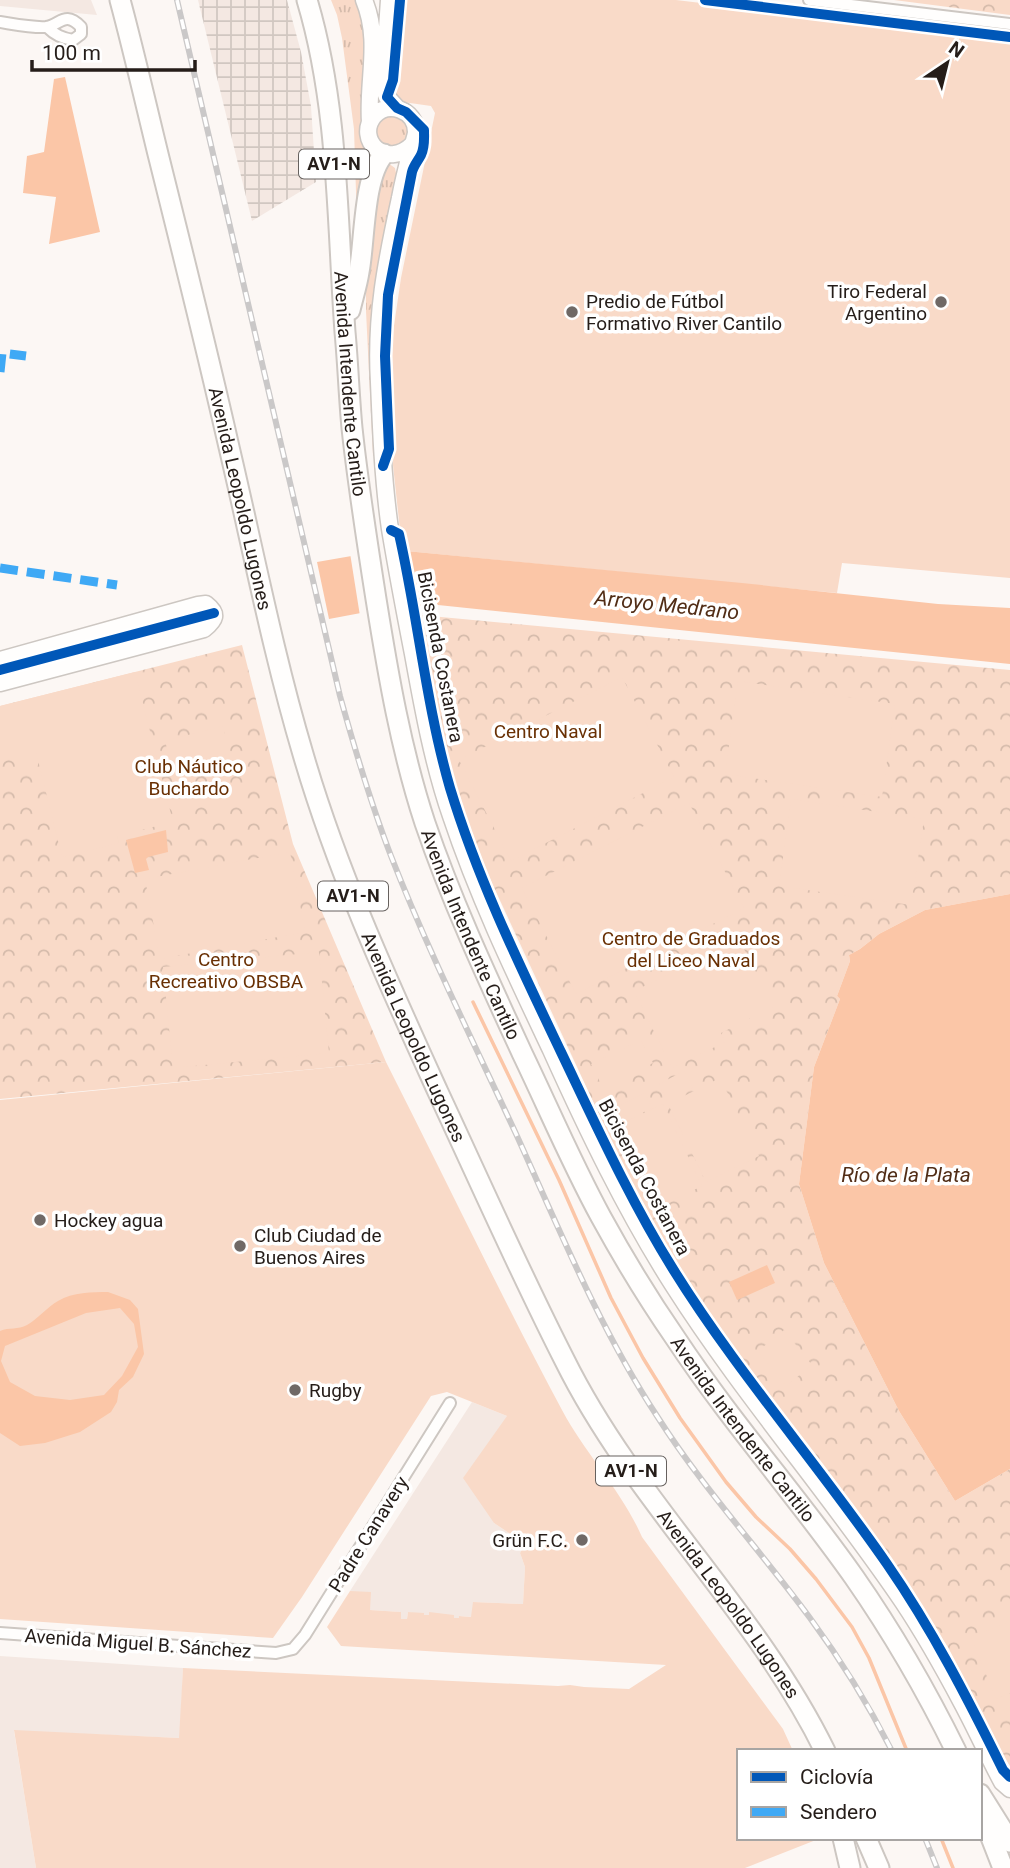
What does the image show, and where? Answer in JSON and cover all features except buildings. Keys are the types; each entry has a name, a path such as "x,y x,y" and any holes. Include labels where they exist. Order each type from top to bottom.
{"highway":[{"name":"Avenida Leopoldo Lugones","path":"120,0 200,321 264,602 303,753 334,851 387,980 472,1165 591,1410 647,1493 761,1644 799,1702 823,1748"},
{"name":"Avenida Intendente Cantilo","path":"307,0 328,103 338,197 352,425 379,618 409,765 446,881 499,1003 588,1191 642,1286 677,1341 853,1575 915,1672 955,1749"},
{"path":"345,331 359,272 371,180 378,161 388,155"},
{"path":"982,1797 1010,1842"},
{"path":"982,1815 1003,1868"},
{"path":"843,1840 850,1868"},
{"path":"867,1840 879,1868"}],"street":[{"path":"364,0 374,42 368,132 376,149 388,155 400,168 403,185"},
{"path":"388,0 383,87 387,97 397,108 413,119 416,136 407,150 388,155"},
{"path":"808,0 1010,24"},
{"path":"0,22 47,27"},
{"path":"370,122 376,113 386,108 397,108"},
{"name":"Avenida Intendente Cantilo","path":"413,144 389,248 378,326 383,467 394,548 429,735 451,817 492,921 580,1114 672,1284 742,1386 901,1600 943,1668 1002,1782 1010,1789"},
{"path":"0,660 198,605 206,604 213,609 215,616 212,623 204,629 0,683"},
{"name":"Padre Canavery","path":"276,1653 293,1649 305,1635 450,1403"},
{"name":"Avenida Miguel B. Sánchez","path":"0,1633 276,1653"}],"shaded area":[{"path":"0,0 91,0 97,15 0,6"},
{"path":"198,0 287,0 301,52 311,106 316,182 252,221"},
{"path":"472,1402 507,1416 494,1523 525,1544 520,1553 525,1567 523,1604 474,1602 472,1617 459,1618 454,1618 454,1615 408,1612 407,1619 401,1619 401,1612 370,1610 350,1591"},
{"path":"0,1656 183,1668 180,1738 14,1731 36,1868 0,1868"}],"green space":[{"path":"331,0 360,0 362,3 374,156 357,224 354,129 342,38"},
{"path":"402,0 676,0 1010,40 1010,578 842,563 837,593 406,551 400,530 393,465 391,346 401,278 435,113 431,106 403,102 395,92"},
{"path":"894,0 1010,0 1010,15"},
{"path":"393,114 404,122 408,132 400,146 393,150 376,142 375,122 383,116"},
{"path":"388,163 395,168 397,178 376,279 372,323 373,456 366,264 377,170"},
{"path":"420,615 1010,670 1010,894 925,910 879,934 849,955 850,961 837,996 840,999 814,1067 799,1184 824,1263 899,1411 955,1501 1010,1469 1010,1766 948,1647 818,1460 717,1326 640,1203 491,881 457,800 436,718"},
{"name":"Centro Recreativo OBSBA","path":"242,645 293,844 386,1062 0,1099 0,706"},
{"path":"135,672 173,822 117,836 119,843 62,857 36,752 0,760 0,706"},
{"name":"Centro Naval","path":"622,677 674,777 511,861 459,760"},
{"path":"738,681 895,704 882,797 725,774"},
{"path":"223,726 230,754 172,767 165,741"},
{"path":"791,799 924,819 911,905 779,886"},
{"path":"689,803 744,908 576,994 522,888"},
{"path":"290,852 305,932 160,959 145,879"},
{"path":"736,933 773,1007 721,1033 725,1042 672,1068 634,991 686,966 683,959"},
{"path":"319,952 329,1053 173,1068 163,967"},
{"path":"641,1040 653,1063 603,1088 591,1064"},
{"path":"386,1062 562,1410 624,1504 642,1537 783,1729 792,1749 737,1749 737,1840 816,1840 745,1868 36,1868 14,1730 179,1738 183,1668 629,1689 666,1665 341,1646 327,1627 350,1591 371,1592 370,1610 401,1612 401,1619 407,1619 408,1612 454,1615 454,1618 471,1617 473,1602 523,1604 525,1567 520,1553 525,1544 494,1523 463,1478 507,1416 447,1392 431,1396 273,1638 0,1619 0,1100"},
{"path":"684,1071 693,1088 667,1101 659,1084"},
{"path":"720,1078 759,1156 706,1182 668,1104"},
{"path":"645,1093 652,1108 628,1120 621,1105"},
{"path":"663,1104 702,1186 661,1206 621,1124"},
{"path":"784,1330 812,1365 786,1386 758,1351"},
{"path":"1010,1622 1010,1693 996,1699 971,1637"}],"water":[{"path":"65,77 100,232 49,244 56,197 23,193 27,156 44,152 54,79"},
{"name":"Arroyo Medrano","path":"386,550 938,604 1010,608 1010,664 438,605 398,606 329,619 317,562"},
{"path":"166,830 168,852 148,857 146,859 149,870 135,873 126,840"},
{"name":"Río de la Plata","path":"1010,894 1010,1469 955,1501 899,1411 824,1263 799,1184 814,1067 840,999 837,996 850,961 849,955 879,934 925,910"},
{"path":"767,1265 775,1283 737,1300 729,1282"},
{"path":"108,1292 130,1300 138,1309 144,1354 133,1377 119,1390 117,1402 111,1412 80,1432 45,1443 20,1446 0,1433 0,1331 27,1325 64,1298 83,1293","holes":["120,1308 134,1324 138,1347 122,1376 104,1395 70,1400 35,1396 10,1382 1,1361 5,1346 86,1313"]}],"pier":[{"path":"405,547 415,609 398,609 360,616 350,553"}],"waterway":[{"path":"473,1002 559,1180 611,1298 643,1358 680,1418 726,1482 756,1517 790,1549 852,1627 869,1658 906,1749"},
{"path":"942,1840 953,1868"}],"railway":[{"path":"177,0 340,696 370,797 405,891 565,1243 636,1383 674,1442 833,1650 891,1749"},
{"path":"926,1840 937,1868"}],"marked path":[{"path":"0,372 2,353 26,356"},
{"path":"0,568 117,585"}],"cycle path":[{"path":"383,466 389,449 385,356 388,295 412,172 424,143 424,130 387,97 393,80 400,0"},
{"path":"705,0 1010,37"},
{"name":"Bicisenda Costanera","path":"391,530 399,534 435,725 461,822 515,955 614,1162 657,1243 698,1307 861,1527 903,1589 949,1665 1003,1770 1010,1777"},
{"path":"0,670 214,613"}],"place":[{"name":"Tiro Federal Argentino","path":"941,302"},
{"name":"Predio de Fútbol Formativo River Cantilo","path":"572,312"},
{"name":"Hockey agua","path":"40,1220"},
{"name":"Club Ciudad de Buenos Aires","path":"240,1246"},
{"name":"Rugby","path":"295,1390"},
{"name":"Grün F.C.","path":"582,1540"}],"park label":[{"name":"Club Náutico Buchardo","path":"189,777"},
{"name":"Centro de Graduados del Liceo Naval","path":"691,949"}]}
